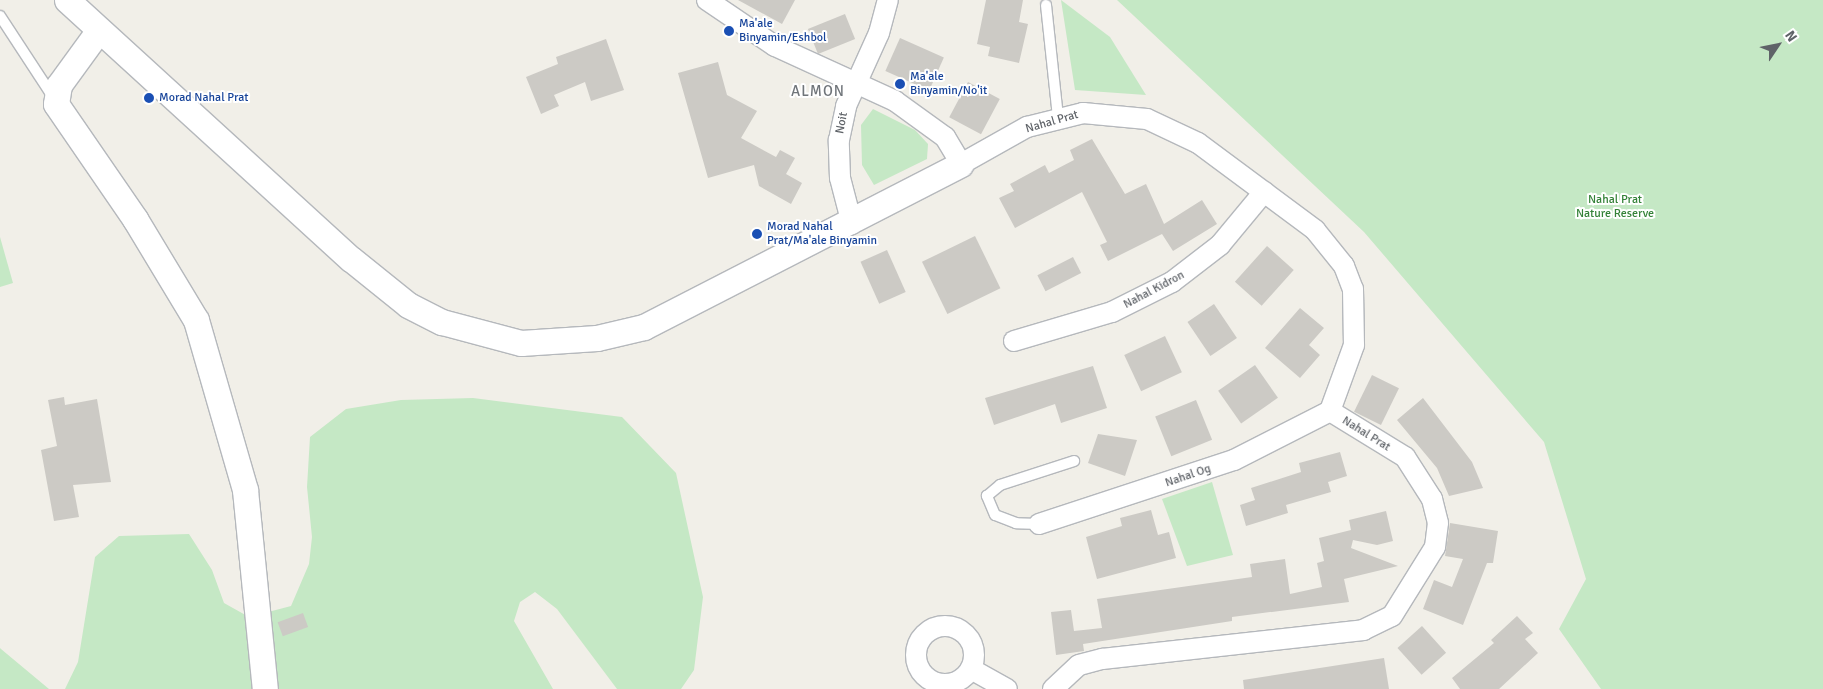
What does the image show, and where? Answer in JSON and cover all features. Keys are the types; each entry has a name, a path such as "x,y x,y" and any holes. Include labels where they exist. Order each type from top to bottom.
{"street":[{"path":"67,0 380,282 408,305 479,335 521,343 556,343 644,326 852,224 961,164 945,137 923,120 858,83 775,46 712,2"},
{"name":"Noit","path":"852,224 840,178 839,140 846,106 858,83 888,0"},
{"path":"99,30 59,85 56,104 136,218 196,320 245,490 265,689"},
{"name":"Nahal Prat","path":"961,164 1027,127 1058,118 1091,113 1147,119 1198,143 1264,192 1330,246 1353,289 1354,345 1330,411 1405,458 1432,499 1438,524 1435,547 1392,616 1363,630 1102,659 1080,665 1053,689"},
{"name":"Nahal Kidron","path":"1014,341 1112,312 1172,282 1220,245 1264,192"},
{"name":"Nahal Og","path":"1039,524 1234,460 1330,411"},
{"path":"971,669 1007,689"}],"lane":[{"path":"1046,5 1058,118"},
{"path":"0,16 56,104"},
{"path":"1039,524 1016,523 995,515 987,496 1000,485 1074,461"}],"green space":[{"path":"1061,0 1110,37 1146,95 1075,90"},
{"name":"Nahal Prat Nature Reserve","path":"1117,0 1823,0 1823,689 1601,689 1559,629 1586,579 1544,442 1364,232"},
{"path":"873,109 915,130 928,144 927,159 874,185 862,165 861,125"},
{"path":"0,237 13,283 0,287"},
{"path":"473,398 622,417 676,473 703,597 694,670 681,689 617,689 557,609 535,592 520,602 514,621 553,689 65,689 78,662 95,557 119,536 189,534 212,570 224,603 249,617 291,606 309,564 312,537 307,487 310,437 346,409 401,400"},
{"path":"1212,482 1233,555 1187,566 1162,499"},
{"path":"1,649 49,689 0,689"}],"building":[{"path":"738,0 795,0 782,24"},
{"path":"986,0 1023,0 1019,22 1028,24 1019,63 988,56 990,47 977,44"},
{"path":"845,14 855,39 818,54 808,29"},
{"path":"900,38 944,58 929,90 885,71"},
{"path":"606,39 624,90 591,101 585,82 554,95 559,106 541,114 526,77 558,64 556,57"},
{"path":"718,62 727,95 757,111 741,138 776,157 780,150 795,158 786,174 802,183 791,204 759,186 754,165 708,178 678,73"},
{"path":"968,82 1000,99 981,134 949,117"},
{"path":"1092,139 1125,194 1146,184 1164,224 1202,200 1217,224 1173,251 1162,234 1108,261 1100,245 1107,242 1082,192 1015,228 999,198 1014,191 1010,184 1045,165 1049,173 1074,160 1070,150"},
{"path":"975,236 1000,288 947,314 922,262"},
{"path":"1267,246 1294,270 1262,306 1235,282"},
{"path":"887,250 906,292 879,304 861,262"},
{"path":"1073,257 1081,273 1046,291 1037,275"},
{"path":"1214,304 1237,338 1210,356 1187,322"},
{"path":"1300,308 1324,328 1309,345 1320,355 1300,378 1265,348"},
{"path":"1165,336 1182,372 1141,391 1124,355"},
{"path":"1255,365 1278,398 1241,424 1218,391"},
{"path":"1093,366 1107,408 1061,423 1055,404 994,425 985,398"},
{"path":"1372,375 1399,388 1381,425 1354,412"},
{"path":"64,397 65,405 97,399 111,482 73,485 79,517 54,521 41,450 57,446 48,400"},
{"path":"1423,398 1472,462 1483,488 1449,496 1437,468 1397,420"},
{"path":"1196,400 1212,440 1171,456 1155,416"},
{"path":"1098,434 1137,440 1125,476 1088,463"},
{"path":"1340,452 1347,476 1328,482 1331,492 1286,505 1288,513 1246,526 1240,505 1255,500 1251,488 1301,472 1299,463"},
{"path":"1151,510 1158,535 1169,532 1176,558 1097,579 1086,537 1122,526 1120,518"},
{"path":"1386,511 1393,541 1377,545 1353,540 1351,548 1398,566 1344,579 1349,602 1232,617 1232,621 1083,644 1084,651 1056,655 1051,612 1071,610 1074,631 1102,628 1097,599 1252,577 1250,564 1285,559 1290,594 1322,587 1317,563 1324,561 1319,538 1351,530 1349,520"},
{"path":"1450,523 1498,531 1493,563 1487,563 1463,625 1423,609 1434,580 1452,587 1463,559 1445,556"},
{"path":"303,613 308,627 283,636 278,622"},
{"path":"1517,616 1533,633 1525,639 1538,653 1499,689 1460,689 1452,678 1494,643 1491,640"},
{"path":"1422,626 1446,653 1422,675 1397,648"},
{"path":"1384,658 1389,689 1244,689 1243,680"}],"place":[{"name":"Ma'ale Binyamin/Eshbol","path":"729,31"},
{"name":"Ma'ale Binyamin/No'it","path":"900,84"},
{"name":"Morad Nahal Prat","path":"149,98"},
{"name":"Morad Nahal Prat/Ma'ale Binyamin","path":"757,234"}],"district":[{"name":"ALMON","path":"818,92"}]}
